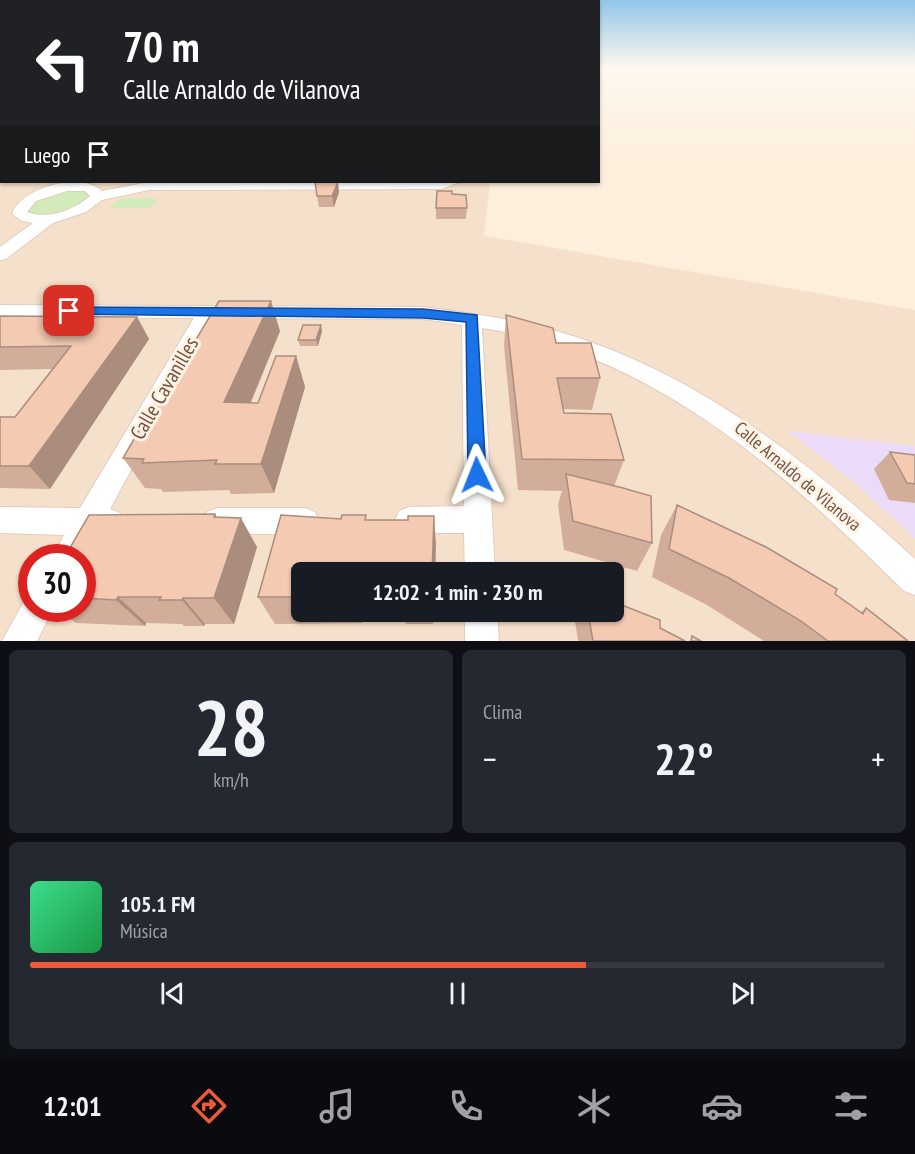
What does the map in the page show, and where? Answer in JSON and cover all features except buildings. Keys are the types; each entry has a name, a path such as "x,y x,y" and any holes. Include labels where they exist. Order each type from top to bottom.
{"street":[{"path":"30,183 40,194"},
{"path":"85,188 81,209 50,218 25,218 19,214 20,207 40,194 85,188 120,190 149,186 442,185 449,183"},
{"path":"0,243 19,227 25,218"},
{"path":"0,255 50,218"},
{"name":"Calle Arnaldo de Vilanova","path":"0,310 423,313 472,318 569,341 679,388 737,424 836,503 915,580"},
{"name":"Calle Cavanilles","path":"75,544 207,312"},
{"path":"472,318 480,562"},
{"path":"384,520 479,519"},
{"path":"0,520 134,522"},
{"path":"194,522 336,520"},
{"path":"19,641 30,622"},
{"path":"482,622 482,641"}],"shaded area":[{"path":"0,183 490,183 484,236 915,310 915,641 0,641"},
{"path":"788,431 915,446 915,538 856,484"}],"green space":[{"path":"61,190 83,190 90,194 89,198 81,203 59,213 43,215 25,212 26,205"},
{"path":"120,198 158,199 149,208 110,208"}],"route":[{"path":"69,311 423,313 472,318 477,475"}]}
